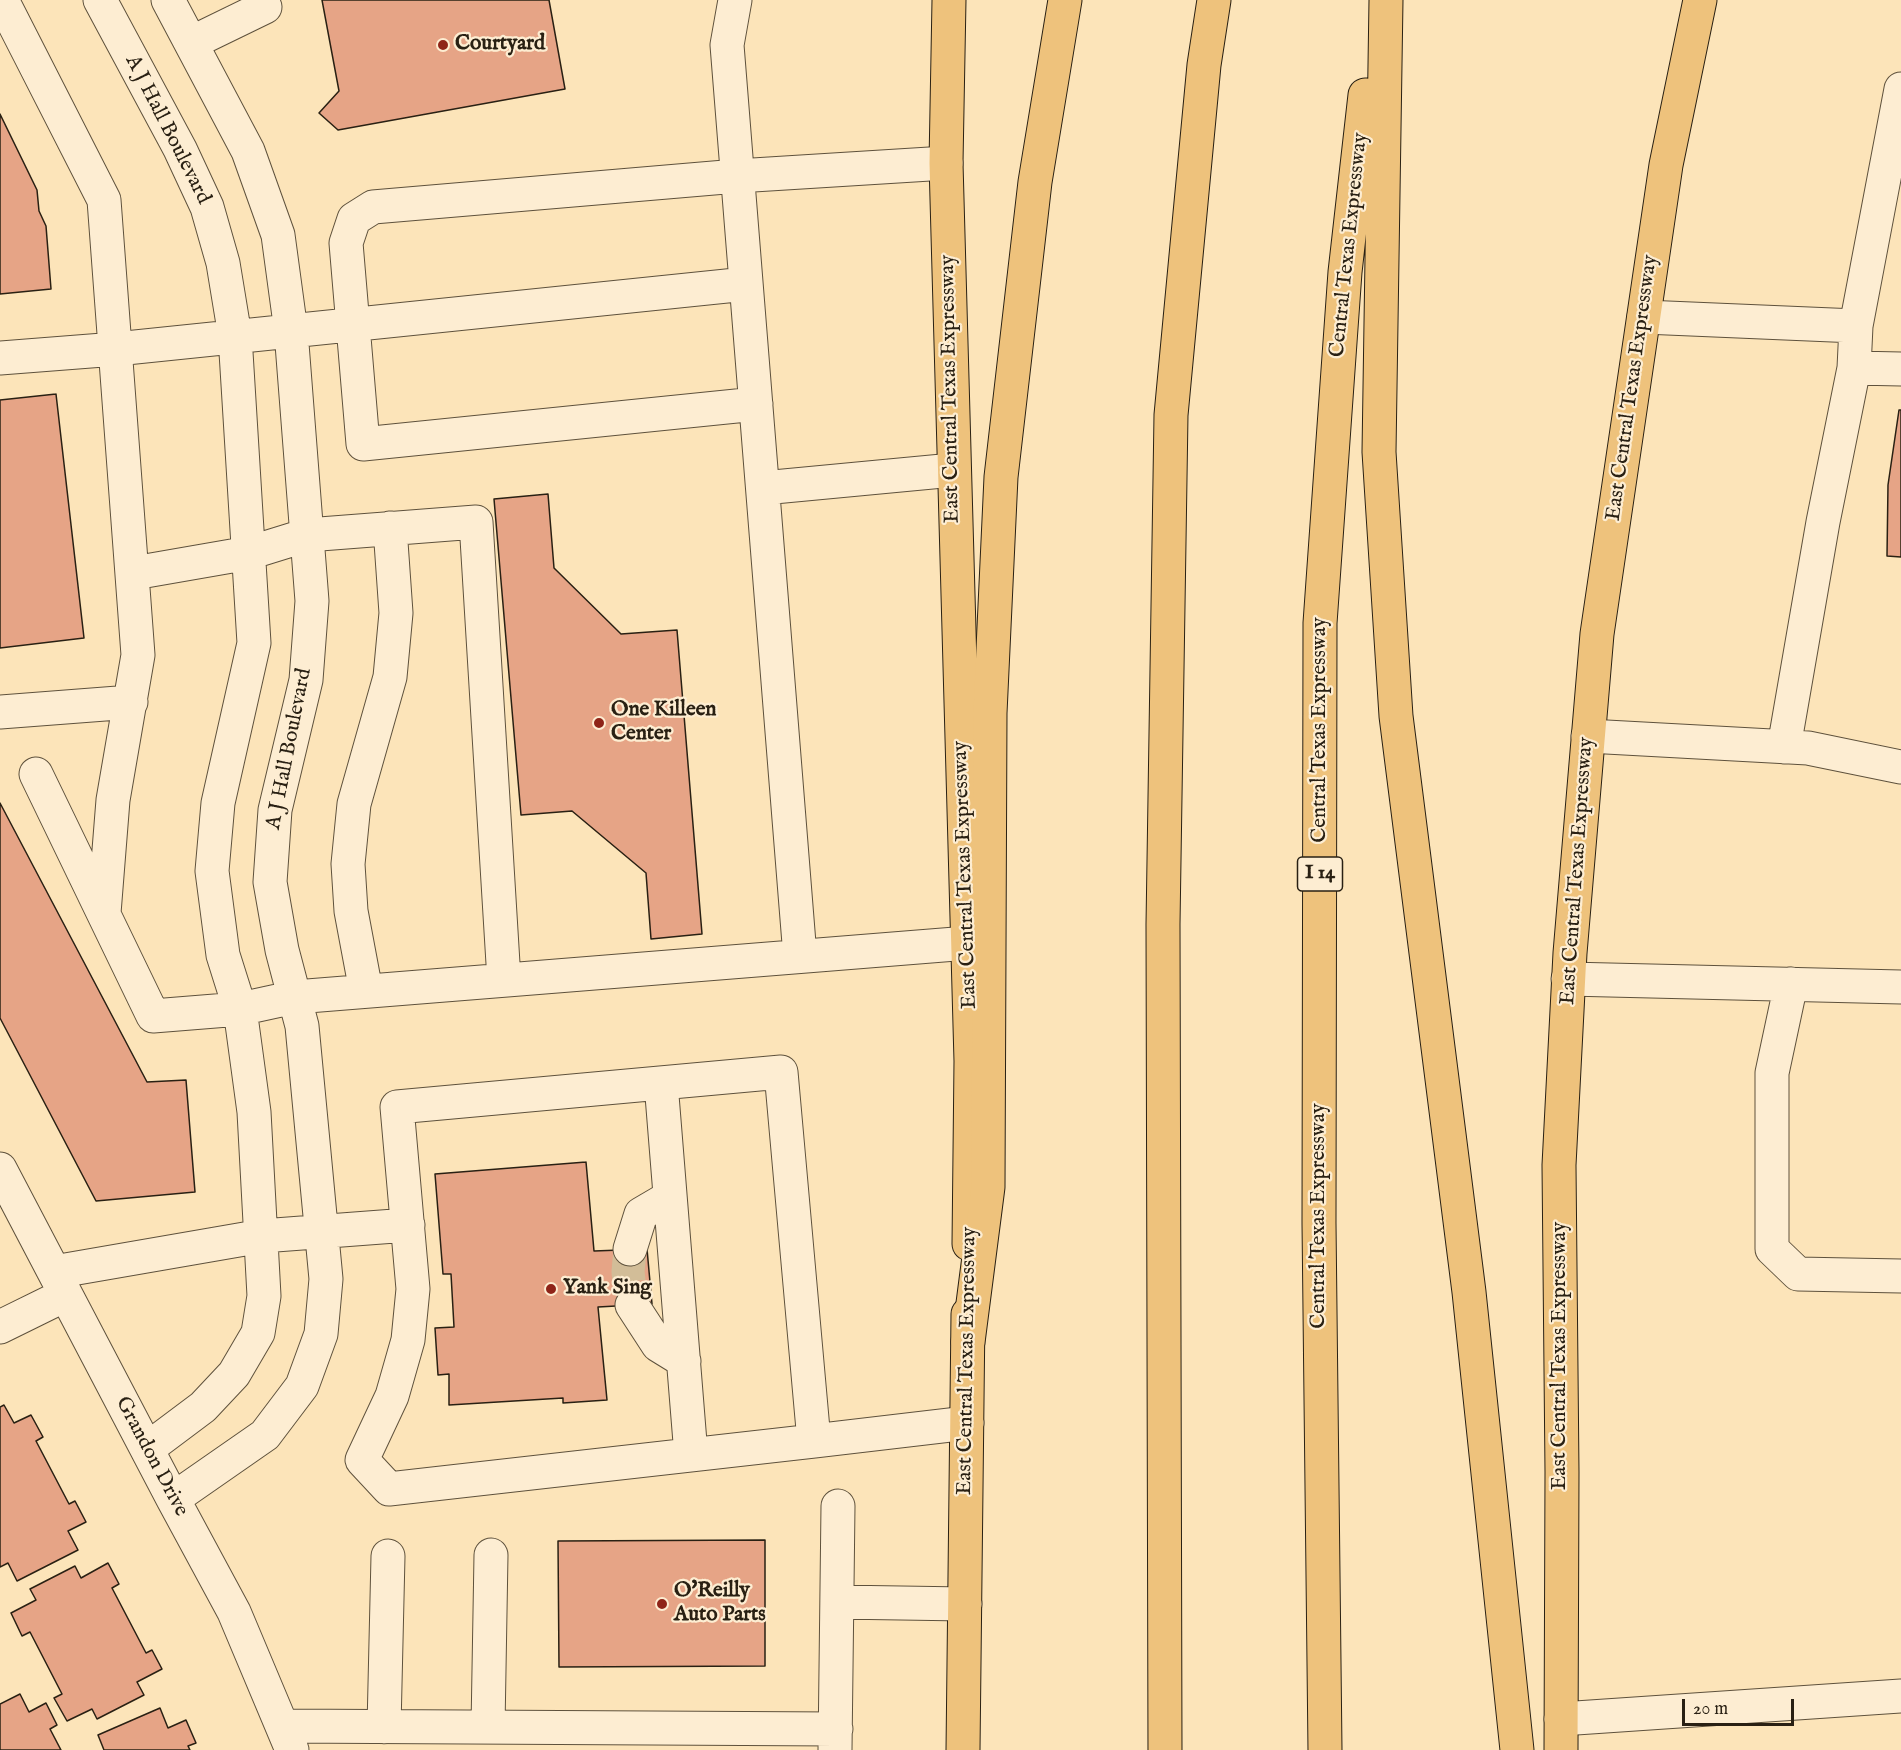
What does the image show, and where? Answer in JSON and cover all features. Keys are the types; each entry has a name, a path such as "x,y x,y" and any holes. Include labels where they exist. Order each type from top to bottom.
{"main road":[{"name":"East Central Texas Expressway","path":"949,0 946,163 971,1062 963,1750"},
{"path":"968,1342 988,1187 990,712 1001,477 1035,182 1065,0"},
{"path":"1165,1750 1163,924 1171,415 1204,65 1214,0"},
{"name":"Central Texas Expressway","path":"1325,1750 1319,1223 1320,623 1345,272 1376,0"},
{"path":"1386,0 1379,452 1395,704 1468,1280 1517,1750"},
{"name":"East Central Texas Expressway","path":"1561,1734 1562,1472 1559,1165 1568,979 1597,634 1666,165 1700,0"}],"street":[{"path":"2,0 104,200 134,573 138,656 113,800 104,915"},
{"name":"A J Hall Boulevard","path":"100,0 180,149 207,207 223,262 235,336 254,643 218,803 212,871 224,955 240,1009 254,1112 264,1296 258,1333 234,1374 203,1407 147,1449"},
{"name":"A J Hall Boulevard","path":"168,0 248,151 278,235 291,331 312,601 306,680 275,810 270,882 282,950 302,1026 327,1279 321,1334 302,1386 265,1435 173,1499"},
{"path":"735,0 727,45 800,957"},
{"path":"191,43 267,11"},
{"path":"1784,747 1823,522 1854,368 1856,326 1901,89"},
{"path":"756,404 363,444 346,243 354,219 374,207 737,176 946,163"},
{"path":"0,358 116,349 746,284"},
{"path":"1644,317 1856,326"},
{"path":"1854,368 1901,369"},
{"path":"763,488 953,470"},
{"path":"134,573 249,553 307,535 476,522 504,980"},
{"path":"366,991 351,911 348,864 354,804 390,677 396,614 390,528"},
{"path":"0,711 131,702"},
{"path":"1588,736 1808,748 1901,767"},
{"path":"36,774 153,1016 240,1009 295,997 968,943"},
{"path":"1568,979 1901,987"},
{"path":"1791,984 1772,1073 1772,1248 1798,1274 1901,1276"},
{"path":"814,1441 781,1072 397,1107 413,1288 408,1340 392,1396 362,1460 389,1489 968,1424"},
{"path":"661,1083 692,1455"},
{"name":"Grandon Drive","path":"0,1169 234,1612 287,1738"},
{"path":"630,1249 641,1214 670,1197"},
{"path":"0,1327 59,1283 262,1236 408,1225"},
{"path":"632,1305 658,1345 684,1361"},
{"path":"287,1738 509,1735 836,1740 838,1506"},
{"path":"491,1555 509,1735"},
{"path":"388,1556 402,1735"},
{"path":"837,1602 965,1604"},
{"path":"1561,1734 1901,1696"}],"building":[{"name":"Courtyard","path":"322,0 549,0 565,89 338,130 319,113 339,91"},
{"path":"0,114 37,190 39,211 46,226 51,289 0,294"},
{"path":"56,394 84,638 0,648 0,400"},
{"path":"1899,410 1901,410 1901,557 1887,556 1888,485"},
{"name":"One Killeen Center","path":"548,494 554,568 621,634 677,630 702,934 651,939 646,873 572,811 521,815 494,499"},
{"path":"0,803 147,1082 186,1080 195,1192 96,1201 0,1018"},
{"name":"Yank Sing","path":"586,1162 594,1251 647,1249 652,1304 598,1307 607,1400 563,1403 563,1398 449,1405 449,1374 438,1375 435,1328 454,1327 451,1274 443,1274 435,1174"},
{"path":"4,1405 14,1423 31,1415 43,1437 36,1441 69,1504 75,1501 86,1522 68,1531 78,1550 17,1581 8,1563 0,1567 0,1407"},
{"name":"O'Reilly Auto Parts","path":"765,1540 765,1666 559,1667 558,1541"},
{"path":"108,1563 119,1584 112,1588 146,1653 152,1650 162,1669 137,1682 144,1695 97,1719 92,1709 67,1721 54,1698 62,1694 30,1632 22,1636 11,1613 36,1600 30,1589 75,1566 81,1578"},
{"path":"20,1694 29,1712 46,1703 57,1725 50,1729 61,1750 0,1750 0,1704"},
{"path":"160,1708 168,1728 186,1720 196,1743 188,1746 190,1750 104,1750 98,1735"}],"tunnel":[{"path":"630,1249 628,1272 632,1305"}],"place":[{"name":"Courtyard","path":"443,45"},
{"name":"One Killeen Center","path":"599,723"},
{"name":"Yank Sing","path":"551,1289"},
{"name":"O'Reilly Auto Parts","path":"662,1604"}]}
